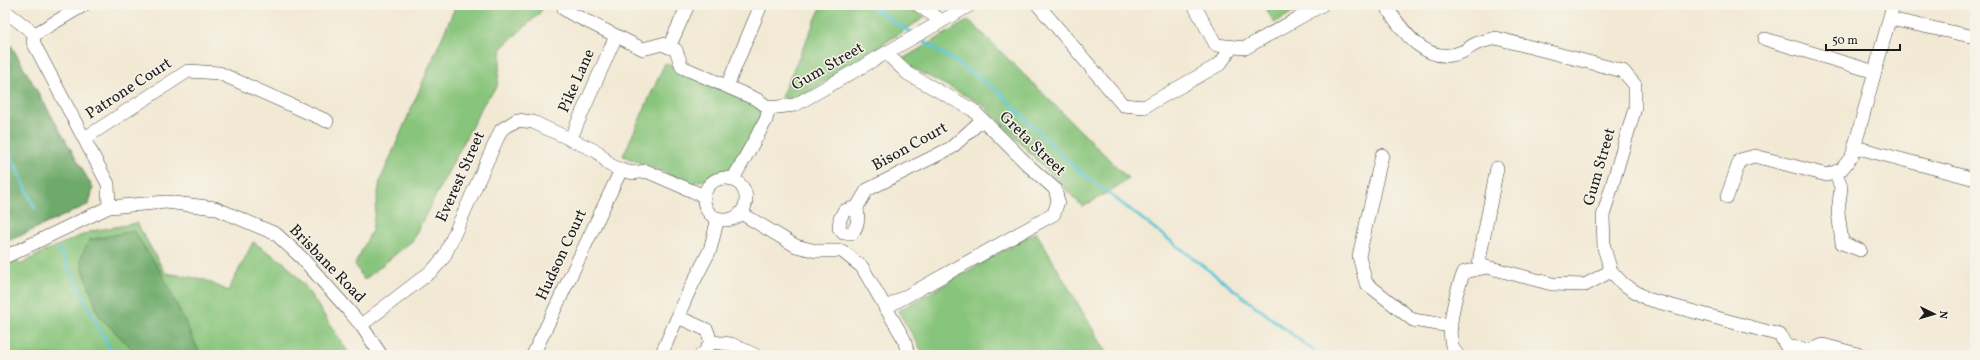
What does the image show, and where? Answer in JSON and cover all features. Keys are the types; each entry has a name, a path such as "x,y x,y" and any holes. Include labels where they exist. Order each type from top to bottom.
{"street":[{"path":"84,5 35,34 33,42 108,184 109,207"},
{"path":"564,5 564,9 572,14 643,49 662,44 676,50 682,67 758,100 769,108 766,120 734,179"},
{"path":"669,47 688,5"},
{"path":"727,86 761,5"},
{"path":"918,5 942,21"},
{"name":"Gum Street","path":"769,108 795,105 970,5"},
{"path":"1038,5 1123,105 1144,107 1220,64 1232,47"},
{"path":"1194,5 1216,46 1245,48 1322,5"},
{"name":"Gum Street","path":"1385,5 1401,29 1424,51 1442,56 1461,52 1477,43 1496,38 1623,72 1635,85 1635,108 1603,216 1604,248 1611,271 1624,284 1647,298 1780,334 1786,346 1794,351 1809,350 1823,345 1861,355"},
{"path":"1727,198 1740,160 1755,156 1831,173 1841,170 1852,156 1893,5"},
{"path":"5,11 35,34"},
{"path":"1890,19 1975,37"},
{"name":"Pike Lane","path":"570,140 616,36"},
{"path":"1765,39 1875,72"},
{"name":"Greta Street","path":"885,308 1054,214 1058,201 1055,189 1029,166 973,110 908,74 886,53"},
{"name":"Patrone Court","path":"85,138 188,71 218,74 327,121"},
{"name":"Everest Street","path":"361,325 433,270 444,257 501,130 517,120 533,122 598,152 610,165 621,170 633,173 646,171 704,196"},
{"name":"Bison Court","path":"857,207 867,190 951,148 982,120"},
{"path":"1855,146 1975,179"},
{"path":"1382,156 1359,256 1366,283 1413,320 1451,326"},
{"path":"1479,268 1480,256 1498,168"},
{"name":"Hudson Court","path":"533,355 621,170"},
{"path":"1831,173 1841,187 1838,212 1842,243 1860,250"},
{"path":"720,178 734,179 743,186 746,200 741,213 725,220 708,212 704,203 704,196 710,184 720,178"},
{"name":"Brisbane Road","path":"5,257 109,207 166,202 215,208 276,234 302,258 361,325 382,355"},
{"path":"741,213 796,246 816,251 842,251 862,267 904,339 908,355"},
{"path":"661,355 689,291 710,250 718,218"},
{"path":"1458,355 1454,352 1449,336 1457,290 1464,272 1488,267 1552,284 1585,285 1611,271"},
{"path":"678,317 707,330 710,342 704,353 701,355"},
{"path":"710,342 731,344 755,355"}],"green space":[{"path":"456,5 545,5 538,15 502,47 497,87 484,103 412,241 364,280 355,264 372,230 380,181"},
{"path":"822,5 908,5 925,17 807,93 795,98 781,97"},
{"path":"1264,5 1305,5 1274,23"},
{"path":"969,20 1129,179 1083,207 982,104 899,61"},
{"path":"5,35 93,188 89,204 6,242 20,265 43,252 92,231 137,223 165,273 203,279 228,291 253,242 286,264 305,286 350,355 5,355"},
{"path":"5,35 93,188 89,204 6,242"},
{"path":"665,63 727,86 758,103 762,113 734,173 691,183 623,156"},
{"path":"134,231 162,274 201,355 135,355 134,351 99,316 80,260 89,240"},
{"path":"1036,232 1108,355 924,355 898,311"}],"waterway":[{"path":"869,5 913,34"},
{"path":"919,38 997,90 1072,165 1319,355"},
{"path":"5,143 35,208"},
{"path":"59,249 113,355"}]}
